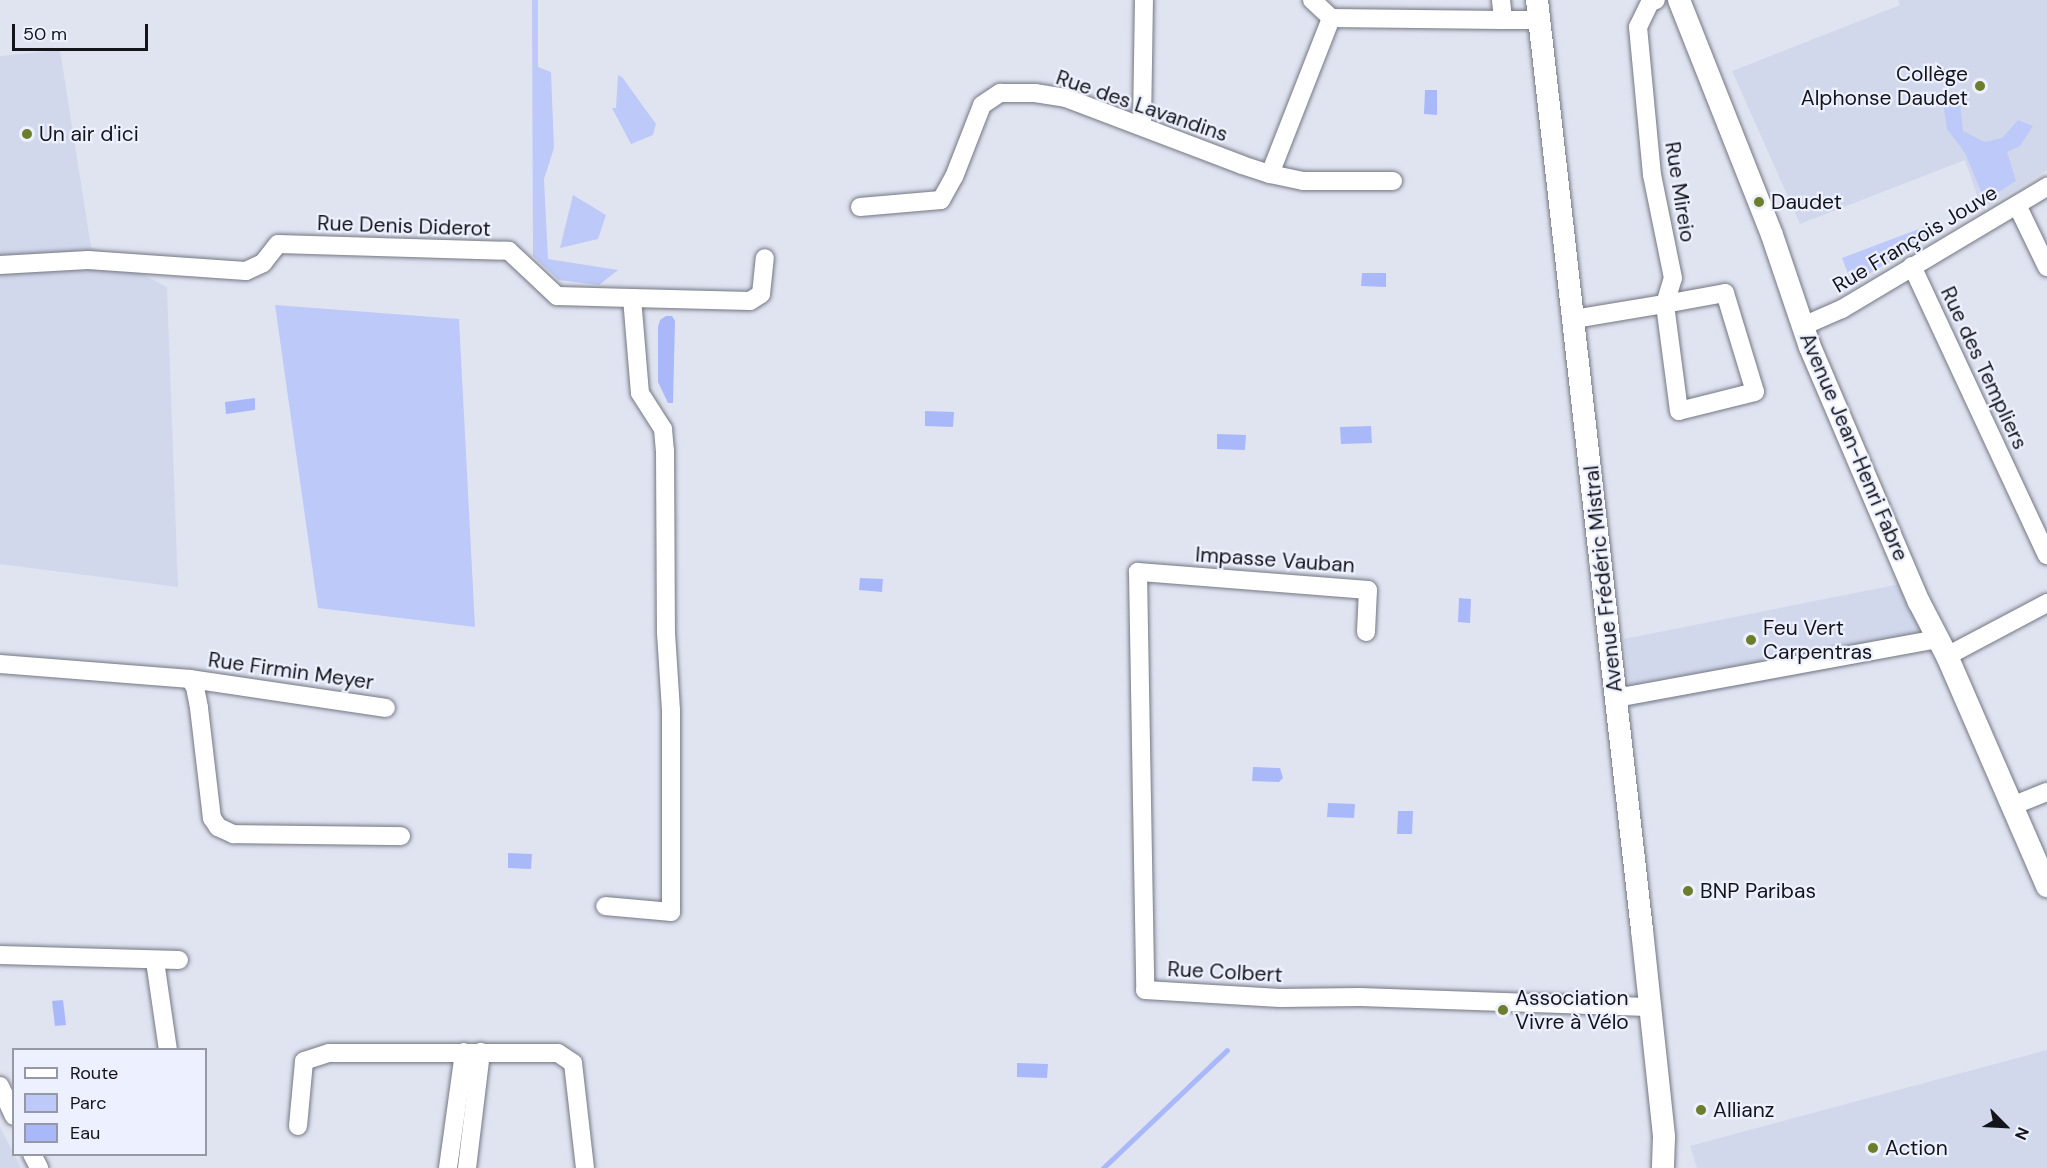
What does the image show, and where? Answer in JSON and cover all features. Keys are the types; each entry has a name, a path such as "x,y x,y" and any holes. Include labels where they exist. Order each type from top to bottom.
{"main road":[{"name":"Avenue Jean-Henri Fabre","path":"1679,0 1772,235 1803,326 1872,496 1943,647 2046,880"},
{"name":"Avenue Frédéric Mistral","path":"1538,10 1664,1137 1664,1168"},
{"name":"Avenue Frédéric Mistral","path":"1664,1137 1675,1168"}],"street":[{"path":"1142,125 1144,0"},
{"path":"1270,174 1331,18 1312,0"},
{"path":"1501,0 1503,20"},
{"name":"Rue Mireio","path":"1656,0 1650,2 1638,27 1652,175 1673,278 1665,304"},
{"name":"Avenue Frédéric Mistral","path":"1331,18 1503,20 1538,10"},
{"name":"Rue des Lavandins","path":"860,207 941,200 954,177 982,105 1000,93 1035,93 1066,98 1270,174 1303,181 1393,181"},
{"name":"Rue François Jouve","path":"1803,326 1842,309 2047,187"},
{"path":"2017,205 2047,267"},
{"name":"Rue Denis Diderot","path":"0,265 88,260 246,271 263,263 278,244 509,252 556,296 632,298"},
{"path":"605,906 671,912 671,711 666,633 663,429 639,393 632,298 750,301 761,294 765,258"},
{"name":"Rue des Templiers","path":"1912,266 2047,555"},
{"path":"1574,319 1725,293 1755,392 1679,411 1665,304"},
{"name":"Impasse Vauban","path":"1138,572 1368,590 1366,632"},
{"name":"Rue Colbert","path":"1138,572 1145,990 1280,998 1360,997 1648,1007"},
{"path":"1616,698 1943,647 2047,603"},
{"name":"Rue Firmin Meyer","path":"0,664 190,679 386,708"},
{"name":"Rue Firmin Meyer","path":"190,679 195,687 199,708 212,818 218,827 233,834 401,836"},
{"path":"2013,806 2047,792"},
{"path":"0,955 180,960"},
{"path":"155,961 168,1048"},
{"path":"448,1168 472,1052"},
{"path":"467,1168 472,1052"},
{"path":"298,1126 303,1061 329,1053 558,1053 573,1063 585,1168"},
{"path":"0,1086 12,1112"}],"shaded area":[{"path":"1898,0 2047,0 2047,170 1982,210 1965,160 1800,224 1732,71 1900,5"},
{"path":"60,50 91,247 167,287 178,587 0,564 0,56"},
{"path":"1900,584 1931,650 1632,708 1624,639"},
{"path":"2047,1050 2047,1168 1697,1168 1690,1146"},
{"path":"0,1127 12,1150 12,1156 15,1156 21,1168 0,1168"}],"green space":[{"path":"532,0 538,0 538,67 551,72 554,148 544,179 548,259 618,270 599,285 559,280 533,256"},
{"path":"618,75 622,77 656,124 653,135 631,144 612,108 616,108"},
{"path":"1960,102 1963,131 1985,142 2002,138 2018,120 2033,126 2020,146 2007,152 2016,181 1985,201 1965,153 1947,129 1943,103"},
{"path":"573,195 606,215 598,239 560,248"},
{"path":"1940,221 1943,230 1852,284 1842,258"},
{"path":"275,305 459,319 475,627 318,608"}],"water":[{"path":"1425,90 1437,90 1437,115 1424,114"},
{"path":"1362,273 1386,273 1386,287 1361,286"},
{"path":"666,316 672,316 675,321 673,403 668,403 658,382 658,327 660,320"},
{"path":"255,398 255,410 226,414 225,402"},
{"path":"925,411 954,412 953,427 925,426"},
{"path":"1371,426 1372,443 1341,444 1340,427"},
{"path":"1217,434 1246,435 1245,450 1217,449"},
{"path":"860,578 883,579 882,592 859,590"},
{"path":"1459,598 1471,599 1470,623 1458,622"},
{"path":"1253,767 1280,768 1283,778 1279,782 1252,781"},
{"path":"1328,803 1355,804 1354,818 1327,817"},
{"path":"1398,811 1413,811 1412,834 1397,834"},
{"path":"508,853 532,854 531,869 508,868"},
{"path":"63,1000 66,1025 55,1026 52,1001"},
{"path":"1017,1063 1048,1064 1047,1078 1017,1077"}],"waterway":[{"path":"1103,1168 1227,1050"}],"place":[{"name":"Collège Alphonse Daudet","path":"1980,86"},
{"name":"Un air d'ici","path":"27,134"},
{"name":"Daudet","path":"1759,202"},
{"name":"Feu Vert Carpentras","path":"1751,640"},
{"name":"BNP Paribas","path":"1688,891"},
{"name":"Association Vivre à Vélo","path":"1503,1010"},
{"name":"Allianz","path":"1701,1110"},
{"name":"Action","path":"1873,1148"}]}
